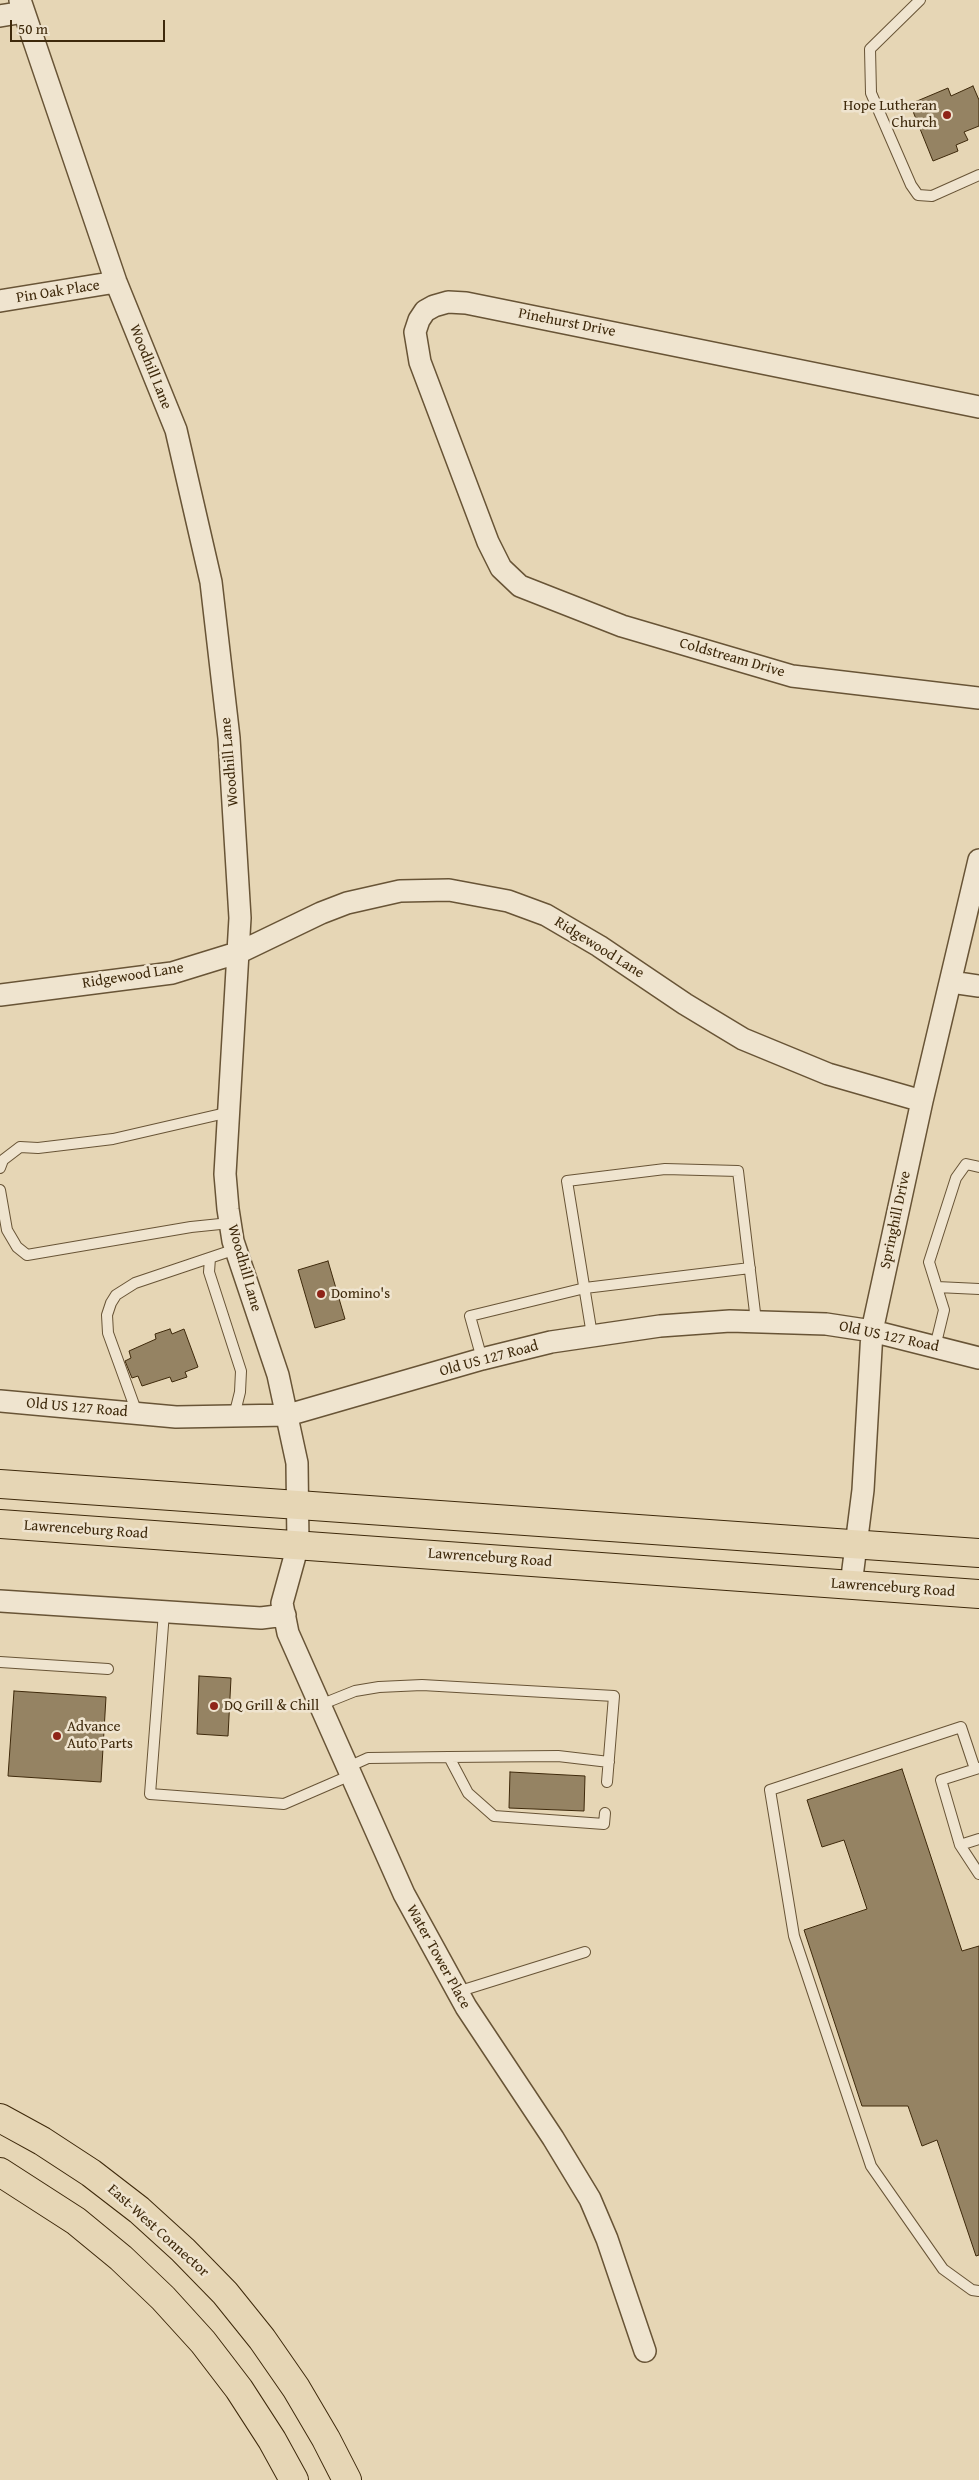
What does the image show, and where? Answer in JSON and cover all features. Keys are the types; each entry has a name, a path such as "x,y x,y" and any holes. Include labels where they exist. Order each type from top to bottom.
{"main road":[{"path":"0,1484 979,1553"},
{"name":"Lawrenceburg Road","path":"0,1524 979,1594"},
{"name":"East-West Connector","path":"0,2118 42,2141 91,2173 146,2216 213,2281 262,2340 296,2388 326,2439 347,2480"},
{"path":"0,2172 76,2222 121,2258 163,2298 203,2342 239,2389 272,2440 294,2480"}],"street":[{"path":"0,16 22,6"},
{"name":"Woodhill Lane","path":"22,6 116,282 176,430 211,582 229,738 238,866 240,952 226,1174 230,1223 236,1249 278,1375 288,1415 297,1463 298,1545"},
{"name":"Pin Oak Place","path":"0,301 116,282"},
{"name":"Pinehurst Drive","path":"501,568 488,542 416,346 415,332 419,320 425,311 434,306 448,302 488,307 979,407"},
{"name":"Coldstream Drive","path":"501,568 520,586 622,626 792,676 979,698"},
{"name":"Springhill Drive","path":"851,1585 868,1427 872,1331 922,1101 979,860"},
{"name":"Ridgewood Lane","path":"0,995 172,973 240,952 321,913 374,896 425,889 474,893 508,901 546,915 572,929 685,1004 758,1046 828,1074 922,1101"},
{"path":"951,982 979,986"},
{"name":"Old US 127 Road","path":"0,1401 176,1417 288,1415 482,1359 551,1342 660,1326 756,1321 826,1324 872,1331 979,1358"},
{"name":"Water Tower Place","path":"298,1545 282,1603 288,1633 404,1894 457,1992 553,2138 590,2199 607,2239 645,2351"},
{"path":"0,1602 261,1618 285,1615"}],"lane":[{"path":"920,0 870,49 871,93 911,185 918,195 932,196 979,175"},
{"path":"0,1168 3,1160 10,1152 20,1147 38,1148 113,1139 230,1112"},
{"path":"935,1346 944,1310 929,1262 956,1178 966,1164 979,1167"},
{"path":"592,1335 567,1181 665,1169 738,1171 756,1321"},
{"path":"0,1190 7,1230 17,1247 27,1255 191,1227 230,1223"},
{"path":"136,1414 108,1333 107,1315 116,1295 125,1288 236,1249"},
{"path":"210,1258 209,1272 241,1371 240,1392 234,1416"},
{"path":"482,1359 470,1316 585,1288 750,1268"},
{"path":"936,1287 979,1289"},
{"path":"164,1612 150,1794 284,1804 349,1771 368,1758 558,1756 608,1762"},
{"path":"0,1662 108,1669"},
{"path":"320,1705 355,1691 379,1687 422,1685 614,1696 606,1782"},
{"path":"979,1874 960,1845 941,1780 977,1768 961,1727 770,1790 794,1936 871,2166 943,2269 972,2290 979,2291"},
{"path":"449,1758 468,1794 494,1816 604,1824 605,1813"},
{"path":"960,1845 979,1839"},
{"path":"457,1992 585,1952"}],"building":[{"name":"Hope Lutheran Church","path":"973,86 979,100 979,126 964,132 968,140 956,145 958,151 933,161 910,104 948,88 951,96"},
{"name":"Domino's","path":"328,1261 345,1319 315,1328 298,1270"},
{"path":"170,1329 172,1334 184,1329 198,1367 185,1372 187,1377 172,1382 170,1377 142,1386 138,1376 132,1378 125,1361 131,1358 129,1351 156,1339 155,1334"},
{"name":"DQ Grill & Chill","path":"199,1676 231,1678 228,1736 197,1734"},
{"name":"Advance Auto Parts","path":"14,1691 106,1697 101,1782 8,1776"},
{"path":"902,1769 962,1951 979,1946 979,2255 976,2256 937,2140 922,2146 908,2106 862,2106 804,1930 867,1909 844,1840 822,1847 807,1800"},
{"path":"510,1772 585,1776 584,1811 509,1808"}],"place":[{"name":"Hope Lutheran Church","path":"947,115"},
{"name":"Domino's","path":"321,1294"},
{"name":"DQ Grill & Chill","path":"214,1706"},
{"name":"Advance Auto Parts","path":"57,1736"}]}
